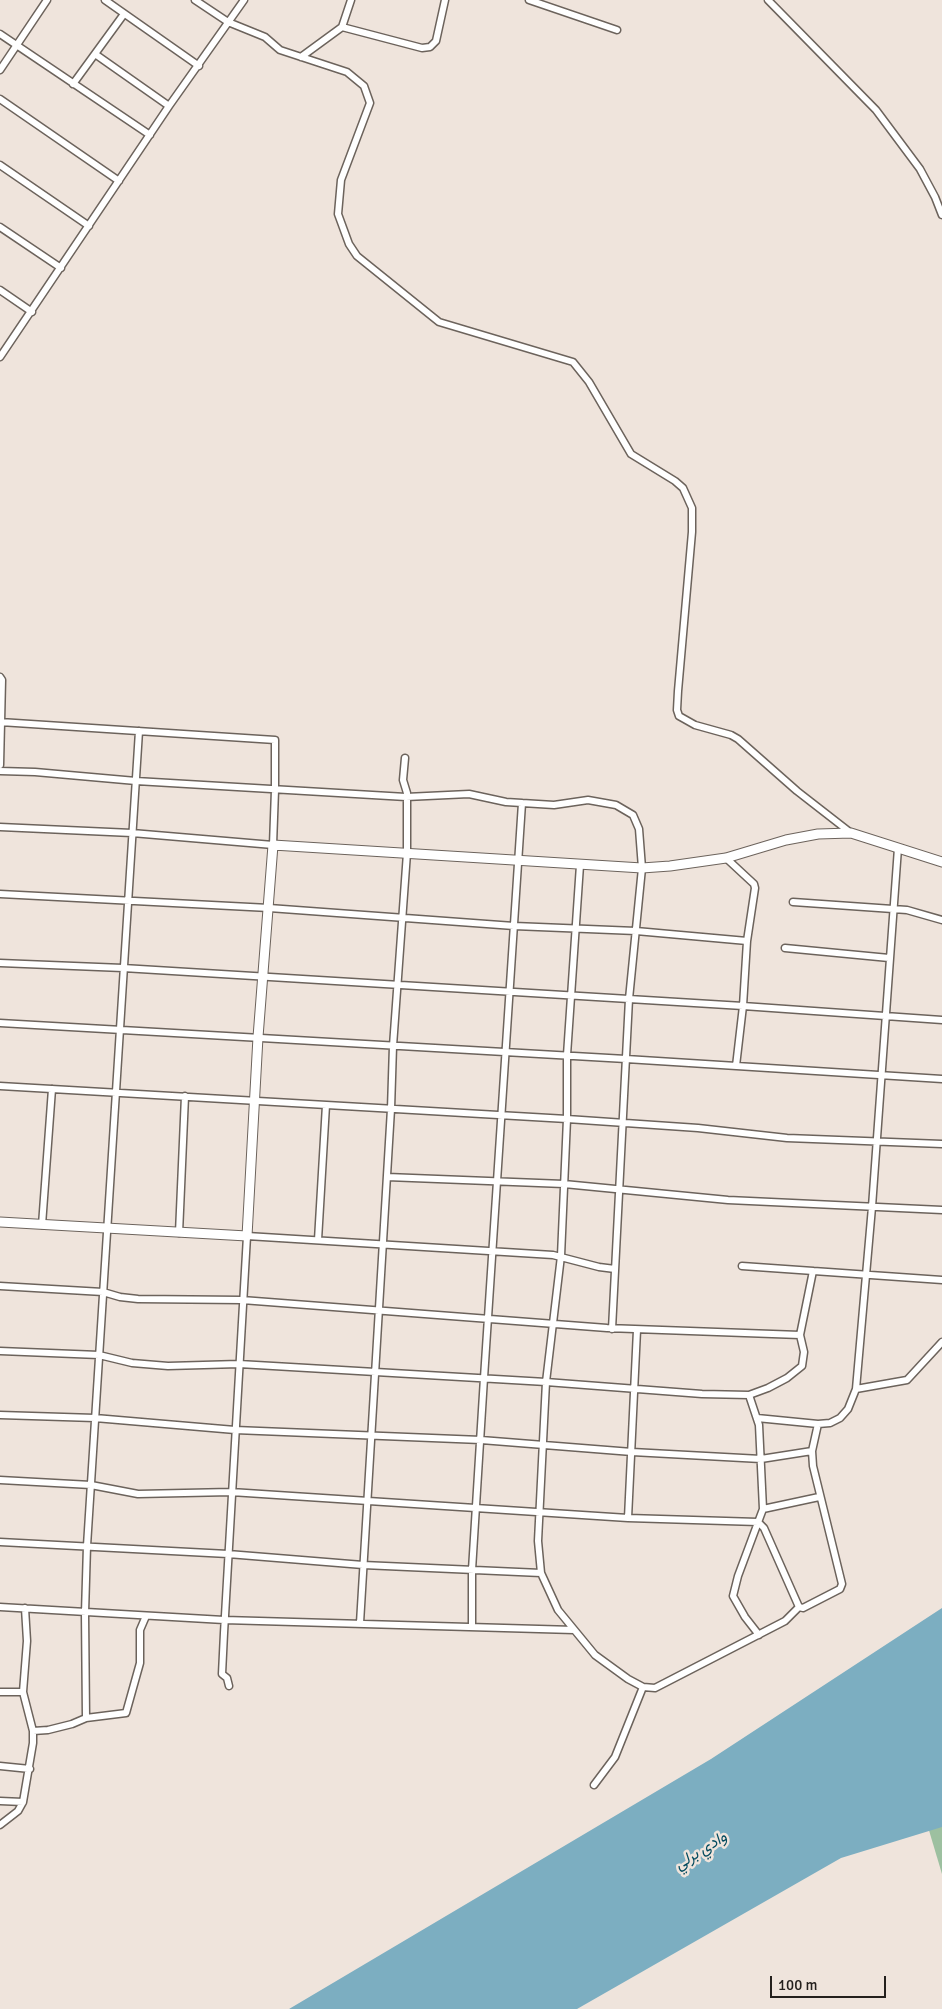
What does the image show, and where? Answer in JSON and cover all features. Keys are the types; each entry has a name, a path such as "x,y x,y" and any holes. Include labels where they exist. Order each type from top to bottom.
{"street":[{"path":"0,70 47,0"},
{"path":"105,0 199,66"},
{"path":"195,0 228,22 265,37 280,50 347,72 356,77 369,96 368,109 353,144 341,180 338,214 349,244 357,256 440,322 573,362 589,382 631,454 675,481 687,495 692,508 692,532 678,691 677,710 679,716 695,725 732,735 738,739 797,791 851,833"},
{"path":"0,357 119,180 244,0"},
{"path":"301,57 342,27 350,0"},
{"path":"342,27 422,48 430,47 436,41 445,0"},
{"path":"529,0 617,30"},
{"path":"768,0 876,110 920,169 935,196 942,215"},
{"path":"73,84 124,14"},
{"path":"0,34 150,135"},
{"path":"95,54 170,106"},
{"path":"0,99 119,180"},
{"path":"0,166 89,226"},
{"path":"0,226 61,268"},
{"path":"0,290 32,312"},
{"path":"0,677 2,680 0,764"},
{"path":"1,722 275,740 274,845 258,1036 256,1100 242,1300 224,1620 222,1674 227,1678 229,1686"},
{"path":"86,1718 84,1613 87,1546 139,731"},
{"path":"360,1623 391,1109 393,1046 407,853 406,797 403,780 405,758"},
{"path":"0,771 406,797 469,794 506,802 554,805 588,800 616,805 629,811 637,819 642,868 629,999 612,1328"},
{"path":"472,1627 472,1570 504,1052 510,992 522,803"},
{"path":"0,827 132,833 274,845 642,868 726,858 786,840 818,834 851,833 942,862"},
{"path":"758,1418 818,1424 830,1423 840,1418 848,1409 856,1389 872,1207 892,909 898,848"},
{"path":"726,858 754,884 755,892 747,941 743,1006 736,1066"},
{"path":"580,864 567,1055 567,1118 561,1256 546,1382 538,1541 541,1572 558,1610 595,1655 628,1679 643,1687 655,1688 785,1621 800,1607 803,1608 840,1589 842,1586 819,1497 812,1451 818,1424"},
{"path":"0,894 401,916 514,926 636,931 747,941"},
{"path":"793,902 907,910 942,920"},
{"path":"785,948 889,958"},
{"path":"0,963 123,968 942,1020"},
{"path":"0,1023 258,1036 393,1046 942,1079"},
{"path":"0,1086 501,1116 567,1118 698,1128 787,1138 876,1143 942,1144"},
{"path":"42,1225 52,1089"},
{"path":"179,1233 185,1096"},
{"path":"318,1240 326,1105"},
{"path":"387,1177 564,1184 728,1200 942,1210"},
{"path":"0,1222 561,1256 599,1267 616,1269"},
{"path":"742,1266 866,1273 942,1280"},
{"path":"0,1351 99,1356 132,1363 159,1365 239,1364 546,1382 702,1394 749,1395 768,1388 802,1366 804,1352 800,1335 813,1271"},
{"path":"0,1286 103,1292 120,1297 138,1299 242,1300 637,1330 800,1335"},
{"path":"628,1518 637,1330"},
{"path":"856,1389 907,1380 942,1342"},
{"path":"749,1395 758,1418 763,1509 760,1523 738,1576 733,1596 745,1617 759,1635"},
{"path":"0,1415 95,1418 235,1430 481,1440 632,1452 761,1459 812,1451"},
{"path":"0,1480 91,1485 138,1494 231,1492 628,1518 760,1523"},
{"path":"763,1509 819,1497"},
{"path":"760,1523 800,1607"},
{"path":"0,1542 228,1554 364,1565 541,1572"},
{"path":"0,1607 224,1620 574,1630"},
{"path":"0,1825 18,1811 23,1802 30,1769 33,1731 23,1692 27,1640 25,1608"},
{"path":"33,1731 64,1726 86,1718 126,1713 140,1663 140,1630 146,1616"},
{"path":"594,1785 615,1757 643,1687"},
{"path":"0,1692 23,1692"},
{"path":"0,1766 30,1769"},
{"path":"0,1801 23,1802"}],"green space":[{"path":"942,1824 942,1874 928,1827"}],"water":[{"name":"وادي برلي","path":"942,1608 942,1827 841,1858 577,2009 289,2009 711,1759"}]}
